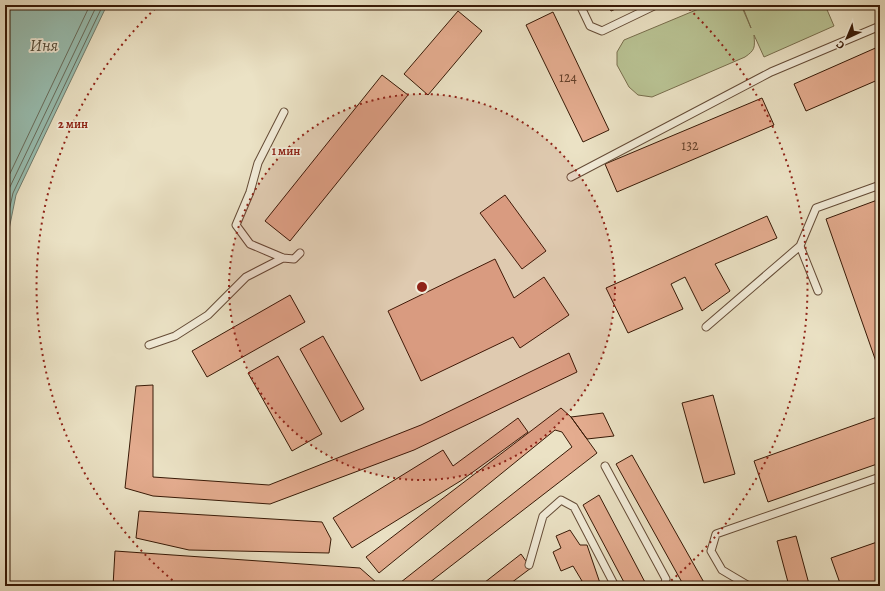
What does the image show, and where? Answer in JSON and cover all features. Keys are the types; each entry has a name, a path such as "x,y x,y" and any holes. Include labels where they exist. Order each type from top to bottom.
{"lane":[{"path":"580,5 590,26 602,31 656,5"},
{"path":"571,177 772,72 880,26"},
{"path":"284,112 258,163 250,192 236,225 250,244 283,258 294,259 300,254"},
{"path":"706,327 800,246 816,208 880,185"},
{"path":"800,246 818,291"},
{"path":"149,345 175,336 208,315 246,277 283,258"},
{"path":"605,466 665,583 670,586"},
{"path":"749,586 722,570 711,551 716,534 880,477"},
{"path":"529,565 543,516 561,500 574,507 615,586"},
{"path":"106,586 115,586"}],"green space":[{"path":"708,5 741,5 751,28 742,5 825,5 834,26 764,57 754,35 754,48 745,57 652,97 638,95 629,87 617,65 617,52 624,40"}],"water":[{"name":"Иня","path":"5,5 107,5 16,195 5,249"}],"building":[{"path":"608,5 625,5 611,11"},
{"path":"458,11 482,31 428,95 404,74"},
{"path":"553,12 609,130 583,142 526,25"},
{"path":"880,46 880,79 806,111 794,84"},
{"path":"382,75 408,95 290,241 265,221"},
{"path":"762,98 774,125 617,192 605,164"},
{"path":"505,195 546,251 522,269 480,213"},
{"path":"880,199 880,373 826,219"},
{"path":"767,216 777,238 715,264 730,291 702,311 685,277 671,284 683,309 628,333 606,288"},
{"path":"495,259 514,298 544,277 569,315 520,348 513,337 421,381 388,311"},
{"path":"290,295 305,322 207,377 192,351"},
{"path":"323,336 364,409 341,422 300,349"},
{"path":"569,353 577,372 414,450 270,504 153,496 125,488 136,386 153,385 153,477 269,485 421,425"},
{"path":"278,356 322,434 292,451 248,373"},
{"path":"713,395 735,474 704,483 682,403"},
{"path":"561,408 571,417 597,453 425,586 396,586 572,447 562,432 555,430 379,573 366,557"},
{"path":"603,413 614,436 587,439 571,417"},
{"path":"880,416 880,463 768,502 754,461"},
{"path":"518,418 528,432 462,480 352,548 333,518 443,450 453,466"},
{"path":"632,455 706,586 684,586 616,464"},
{"path":"599,495 647,586 626,586 583,505"},
{"path":"139,511 322,522 331,539 329,553 189,550 136,538"},
{"path":"570,530 580,545 587,545 601,586 567,586 582,581 573,566 561,571 553,552 561,548 556,536"},
{"path":"796,536 809,584 789,586 777,541"},
{"path":"880,541 880,586 841,586 831,558"},
{"path":"115,551 360,568 377,583 377,586 113,586"},
{"path":"521,554 531,568 507,586 480,586"}]}
